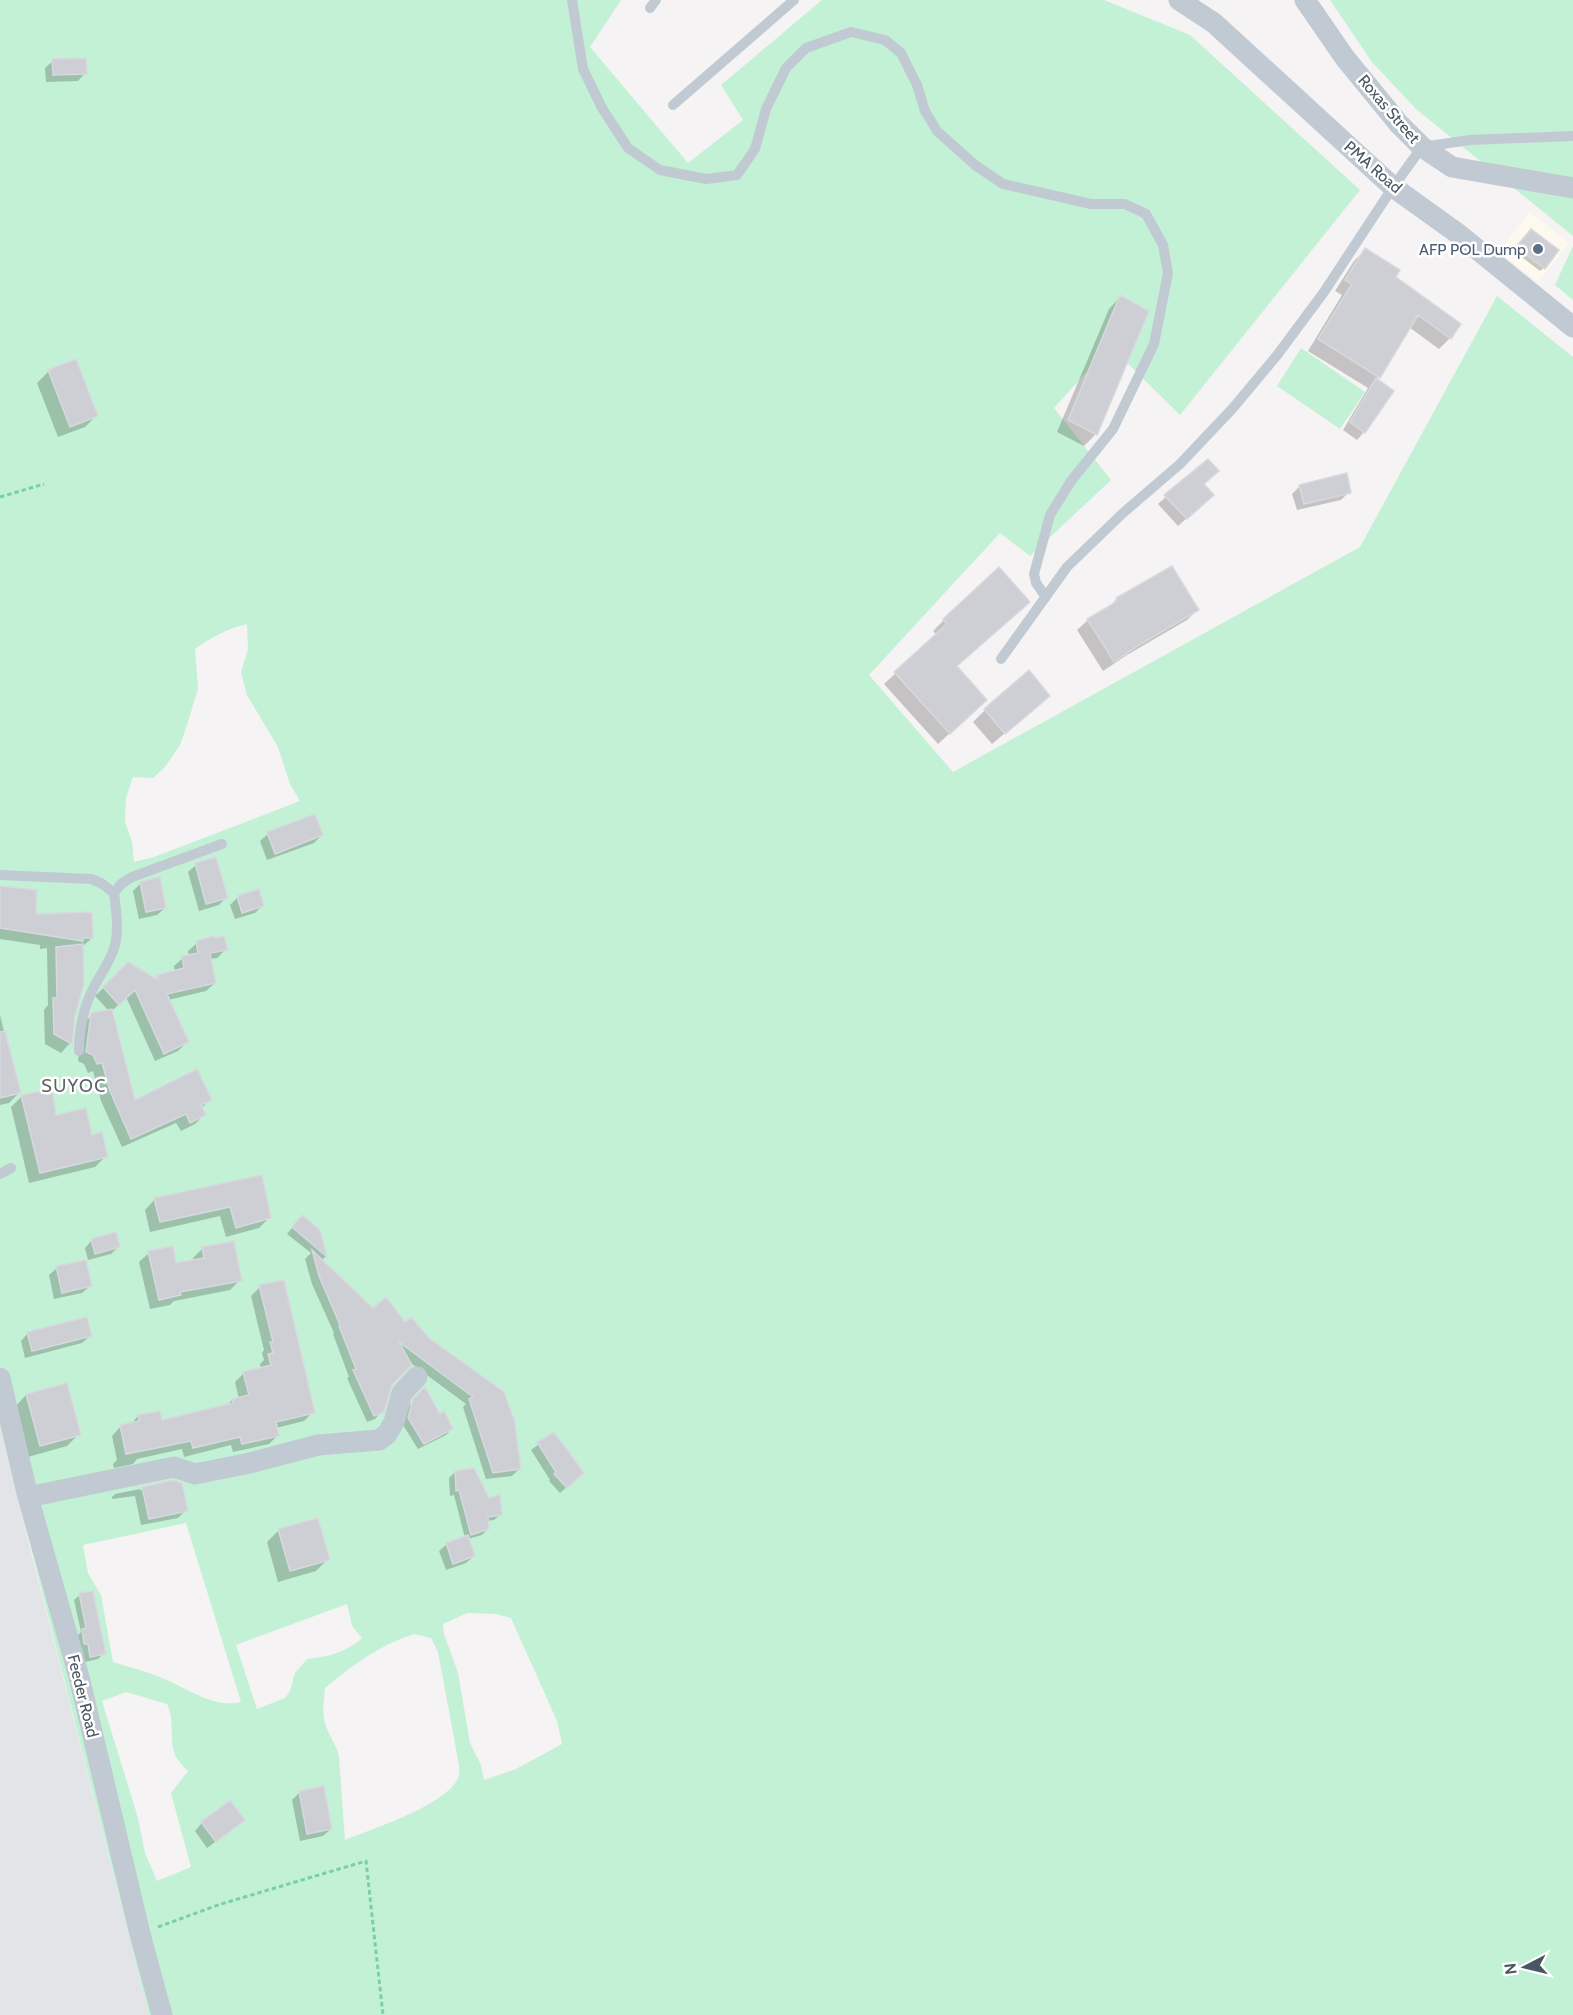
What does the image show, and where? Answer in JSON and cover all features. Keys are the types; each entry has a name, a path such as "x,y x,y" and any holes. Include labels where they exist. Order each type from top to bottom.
{"street":[{"name":"PMA Road","path":"1179,0 1214,23 1393,187 1457,233 1573,327"},
{"name":"Roxas Street","path":"1305,0 1345,58 1399,124 1422,147 1452,167 1573,188"},
{"path":"28,1497 174,1467 195,1474 250,1463 318,1445 379,1440 387,1434 394,1422 402,1393 417,1377"},
{"name":"Feeder Road","path":"0,1378 28,1497 79,1677 140,1934 162,2015"}],"lane":[{"path":"572,0 583,69 602,108 628,148 660,170 706,179 737,175 755,149 766,110 786,68 806,48 851,32 885,40 901,53 917,85 925,111 937,131 975,165 1003,184 1091,204 1125,204 1146,214 1163,245 1168,273 1154,344 1113,429 1071,481 1050,515 1034,574 1036,583 1046,597"},
{"path":"673,105 794,0"},
{"path":"1001,659 1067,567 1123,513 1180,464 1233,408 1278,354 1324,292 1422,147 1470,140 1573,135"},
{"path":"114,893 121,884 132,877 222,844"},
{"path":"0,875 90,879 101,883 114,893 117,913 116,944 82,1014 79,1051"},
{"path":"0,1174 11,1168"}],"path":[{"path":"0,497 44,484"},
{"path":"140,1934 221,1904 366,1861 383,2015"}],"shaded area":[{"path":"1529,212 1569,243 1538,282 1499,252"},
{"path":"0,1426 29,1544 149,2015 0,2015"}],"green space":[{"path":"0,0 621,0 590,47 688,163 743,120 721,85 822,0 1104,0 1190,35 1360,190 1180,415 1110,346 1054,408 1111,480 1030,556 1000,533 869,675 953,772 1360,547 1497,296 1573,357 1573,2015 149,2015 0,1426","holes":["247,624 248,649 241,672 247,695 278,747 290,784 300,801 154,857 134,862 132,841 125,822 126,798 133,777 153,778 165,767 180,745 198,689 195,649 220,634","186,1523 241,1702 221,1703 211,1700 156,1676 113,1662 101,1595 88,1573 83,1545","347,1604 352,1626 362,1638 337,1653 307,1659 295,1673 290,1691 285,1698 257,1709 236,1645","467,1613 496,1614 511,1618 557,1721 562,1744 516,1769 484,1780 481,1765 470,1743 458,1673 444,1634 443,1624","414,1634 431,1638 438,1652 459,1775 451,1788 424,1807 345,1840 339,1757 324,1719 325,1688 378,1650","126,1692 167,1704 170,1711 175,1754 188,1771 171,1793 191,1867 157,1881 145,1853 138,1818 102,1701"]},
{"path":"1330,0 1573,0 1573,236 1416,109 1372,62"},
{"path":"1573,246 1573,300 1555,285"},
{"path":"1301,348 1365,392 1340,429 1277,386"}],"building":[{"path":"86,58 87,74 53,75 52,59"},
{"name":"AFP POL Dump","path":"1531,229 1559,250 1545,269 1516,247"},
{"path":"1365,248 1400,270 1396,277 1461,324 1451,339 1418,315 1380,378 1318,339 1352,284 1345,280"},
{"path":"1120,295 1149,311 1097,435 1068,420"},
{"path":"76,359 98,416 70,427 48,370"},
{"path":"1376,378 1394,391 1365,433 1350,422"},
{"path":"1208,459 1219,471 1204,484 1214,495 1187,519 1164,495"},
{"path":"1347,473 1351,493 1304,504 1299,485"},
{"path":"1172,566 1199,610 1114,662 1087,619 1118,601 1116,598"},
{"path":"999,567 1030,602 957,666 987,700 950,734 894,672 947,624 943,619"},
{"path":"1029,670 1050,696 1005,734 984,709"},
{"path":"315,814 323,835 275,854 267,832"},
{"path":"216,857 228,898 206,904 195,863"},
{"path":"160,877 166,908 146,912 140,882"},
{"path":"0,886 37,890 36,914 92,912 93,938 83,938 83,941 0,928"},
{"path":"259,889 264,906 242,913 237,896"},
{"path":"213,936 214,938 224,936 228,950 210,953 216,983 167,994 189,1042 164,1054 135,990 119,1005 103,987 128,962 158,980 157,975 184,968 182,956 198,953 196,941"},
{"path":"83,944 84,984 75,1016 72,1044 54,1034 53,998 57,998 56,947"},
{"path":"112,1009 135,1100 197,1069 212,1100 201,1105 206,1115 190,1123 186,1114 131,1139 110,1091 102,1063 97,1064 93,1055 86,1052 91,1013"},
{"path":"5,1031 21,1093 0,1098 0,1032"},
{"path":"52,1089 56,1115 86,1108 92,1135 102,1132 108,1157 40,1173 21,1095"},
{"path":"262,1175 271,1218 236,1228 230,1207 160,1222 154,1198"},
{"path":"302,1215 320,1230 327,1257 292,1227"},
{"path":"116,1232 120,1247 95,1254 91,1239"},
{"path":"234,1241 242,1281 180,1292 181,1295 159,1300 148,1251 173,1246 176,1263 204,1258 202,1247"},
{"path":"312,1250 373,1308 386,1297 405,1322 411,1317 429,1338 504,1392 514,1417 521,1469 493,1473 469,1399 473,1397 399,1342 412,1365 392,1385 384,1412 374,1416 353,1370 356,1369 319,1276"},
{"path":"86,1260 92,1286 62,1293 56,1266"},
{"path":"284,1280 315,1413 276,1422 279,1436 242,1444 240,1437 193,1448 191,1441 126,1454 120,1425 139,1421 138,1415 160,1411 162,1420 233,1403 232,1399 249,1395 243,1372 271,1365 268,1354 273,1353 270,1342 273,1342 259,1285"},
{"path":"87,1317 92,1336 32,1351 27,1332"},
{"path":"67,1383 81,1435 40,1446 26,1394"},
{"path":"425,1387 440,1414 444,1411 453,1429 424,1444 408,1418 413,1399"},
{"path":"554,1432 584,1473 567,1488 554,1474 556,1472 537,1442"},
{"path":"474,1468 489,1498 500,1494 502,1515 488,1517 489,1529 471,1535 459,1490 456,1491 455,1471"},
{"path":"173,1480 182,1483 188,1511 149,1519 142,1487"},
{"path":"318,1518 330,1560 290,1571 278,1529"},
{"path":"468,1535 475,1556 453,1564 446,1543"},
{"path":"93,1591 106,1654 90,1657 88,1644 84,1644 82,1629 86,1628 79,1593"},
{"path":"324,1786 332,1829 307,1834 299,1791"},
{"path":"230,1800 245,1820 216,1842 201,1822"}],"place":[{"name":"AFP POL Dump","path":"1538,249"}],"district":[{"name":"SUYOC","path":"74,1086"}]}
